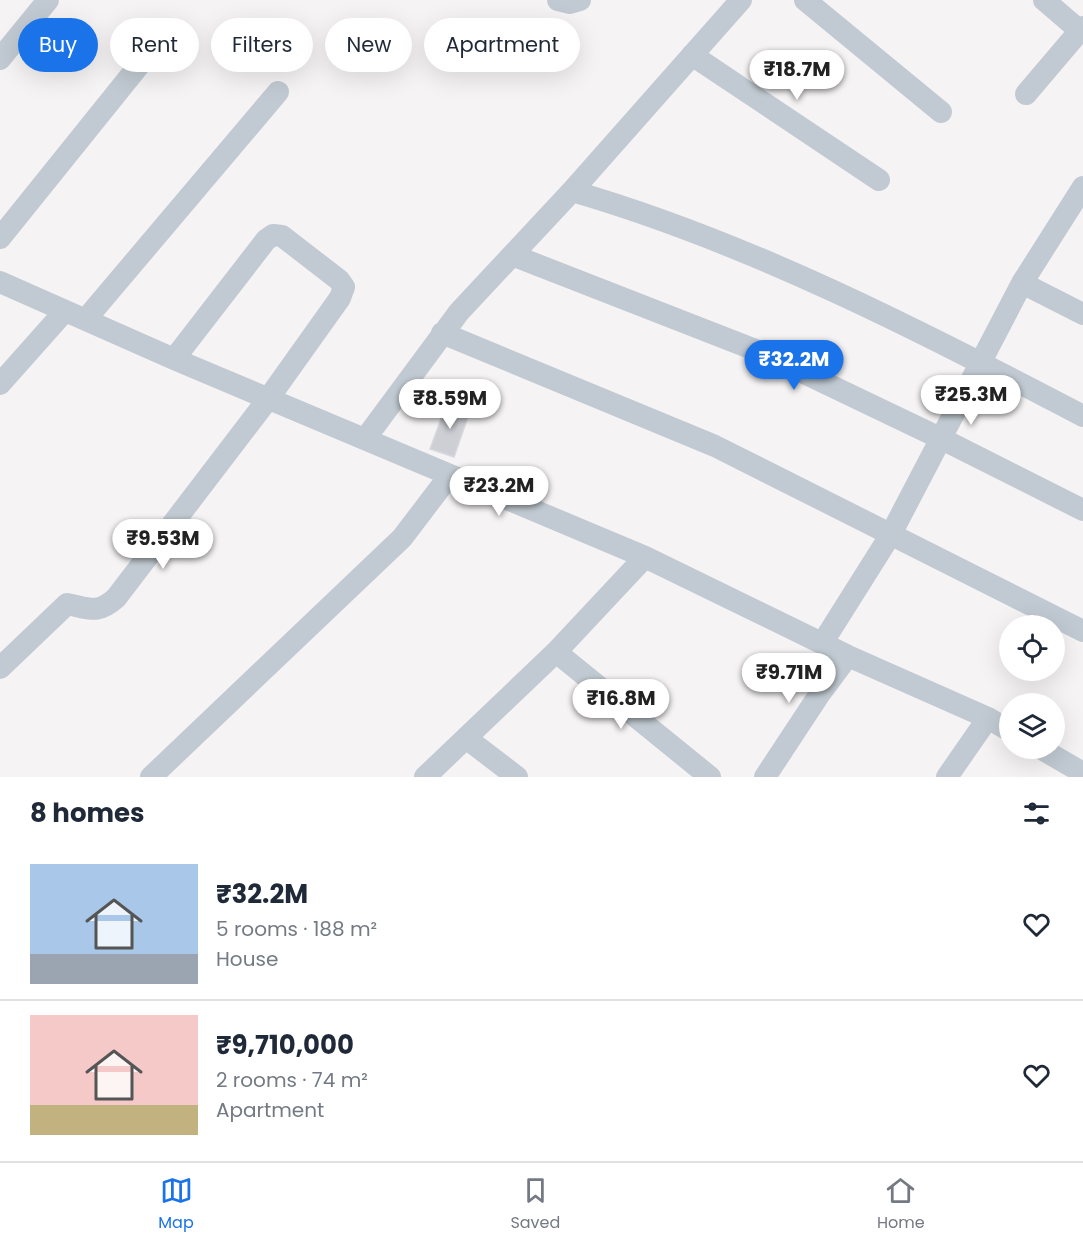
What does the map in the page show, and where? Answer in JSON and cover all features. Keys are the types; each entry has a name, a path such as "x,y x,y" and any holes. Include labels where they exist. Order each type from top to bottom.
{"street":[{"path":"0,59 48,0"},
{"path":"558,0 570,3 580,0"},
{"path":"365,439 442,333 572,191 741,0"},
{"path":"805,0 940,112"},
{"path":"1026,94 1081,29 1044,0"},
{"path":"692,55 879,180"},
{"path":"0,238 134,72"},
{"path":"86,319 278,92"},
{"path":"823,642 891,534 1022,283 1083,187"},
{"path":"572,191 613,203 788,269 981,363 1083,416"},
{"path":"0,668 67,604 95,611 107,606 116,598 268,399 340,298 344,287 339,280 282,236 273,235 266,240 174,359"},
{"path":"512,255 758,351 942,439 1083,510"},
{"path":"0,282 64,312 86,319 268,399 645,556 849,656 999,724"},
{"path":"1022,283 1083,314"},
{"path":"0,384 64,312"},
{"path":"442,333 715,446 1083,631"},
{"path":"151,777 402,538 450,475"},
{"path":"425,777 556,652 645,556"},
{"path":"556,652 710,777"},
{"path":"765,777 819,695 849,656"},
{"path":"947,777 988,718"},
{"path":"466,738 517,777"},
{"path":"1059,759 1083,773"}],"building":[{"path":"447,403 470,411 454,457 430,449"}]}
